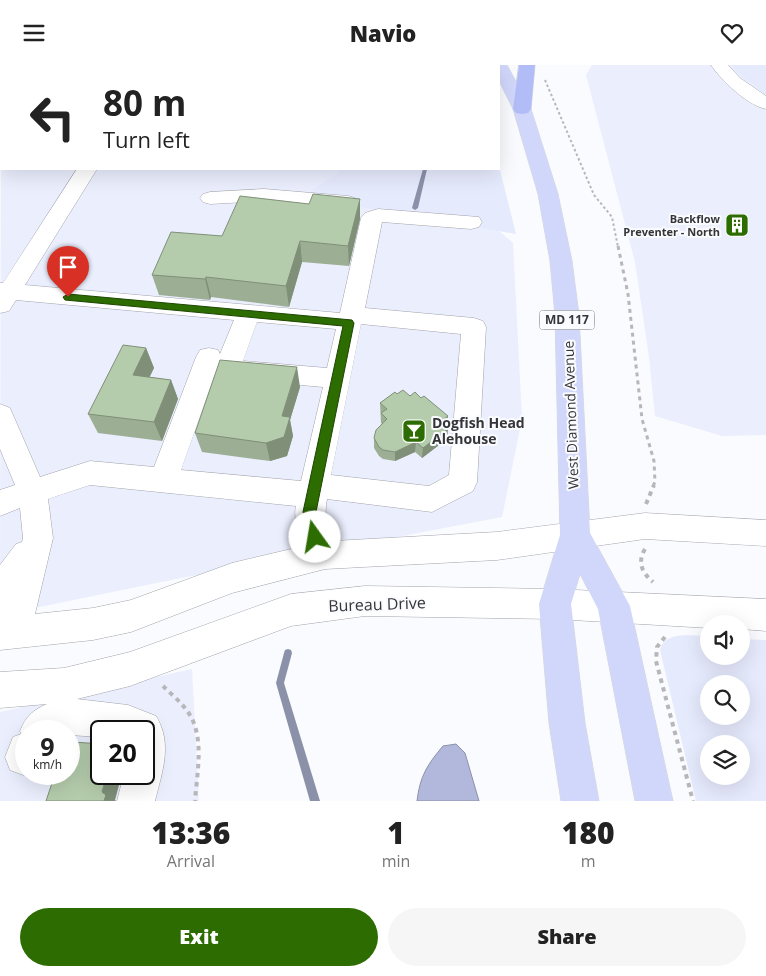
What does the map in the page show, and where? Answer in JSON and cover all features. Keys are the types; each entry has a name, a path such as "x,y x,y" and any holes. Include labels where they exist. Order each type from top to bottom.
{"highway":[{"path":"522,109 535,69"}],"main road":[{"name":"West Diamond Avenue","path":"500,67 522,109 548,194 561,261 567,315 575,535 555,604 567,723 580,801"},
{"name":"West Diamond Avenue","path":"575,535 614,606 654,801"}],"street":[{"path":"719,65 734,82 766,104"},
{"path":"0,503 90,473 432,499 464,482 474,327 3,297 86,170"},
{"path":"210,198 272,195 359,203 374,215 471,222"},
{"path":"325,555 315,537 310,512 350,319 374,215"},
{"path":"163,480 213,364 249,313"},
{"path":"213,364 338,379"},
{"path":"0,415 32,492 37,518 38,538 20,611 0,633"},
{"path":"0,633 93,625 131,615 232,578 325,555 496,546 645,526 766,533"},
{"path":"0,601 12,574 38,538"},
{"name":"Bureau Drive","path":"0,690 64,685 130,669 290,609 365,601 614,606 766,615"},
{"path":"56,720 63,717 97,720"},
{"path":"136,801 140,785"}],"path":[{"path":"535,69 592,189 612,217 628,294 642,419 654,461 655,482 643,510"},
{"path":"649,547 641,554 640,565 646,576 656,584 657,589"},
{"path":"664,631 665,637 660,641 656,649 656,661 693,801"},
{"path":"159,680 189,713 194,723 198,755 195,801"}],"shaded area":[{"path":"592,65 766,65 766,435 722,436 655,416 649,357 635,262 586,75"},
{"path":"731,65 766,65 766,94 744,78"},
{"path":"1,170 339,170 483,217 513,243 522,419 502,517 171,580 20,611 0,608"},
{"path":"339,170 500,170 516,234 367,208 324,204 312,190 339,172"},
{"path":"700,636 700,665 750,665 750,639 766,640 766,801 696,801 660,650 666,640 673,637"},
{"path":"192,669 199,801 0,801 0,712"}],"water":[{"path":"456,744 465,753 479,801 417,801 422,778 433,759 443,746"}],"building":[{"path":"313,194 360,199 348,246 300,241 286,286 206,277 205,279 152,275 171,232 222,236 240,196 309,204"},
{"path":"123,345 146,348 133,375 171,380 154,422 88,414"},
{"path":"220,360 297,367 282,416 290,417 284,437 266,443 195,433"},
{"name":"Dogfish Head Alehouse","path":"403,390 410,396 415,392 421,398 424,396 448,416 440,422 448,429 423,448 416,442 395,452 383,450 374,438 376,430 387,419 381,413 387,409 380,403 395,392 397,394"},
{"path":"80,742 90,743 90,785 104,785 102,792 106,795 104,801 46,801 51,785 80,785"}],"waterway":[{"path":"415,208 425,170"},
{"path":"288,653 280,683 315,801"}],"place":[{"name":"Backflow Preventer - North","path":"737,225"},
{"name":"Dogfish Head Alehouse","path":"414,431"}],"route":[{"path":"68,297 349,323 310,512 315,537"}]}
